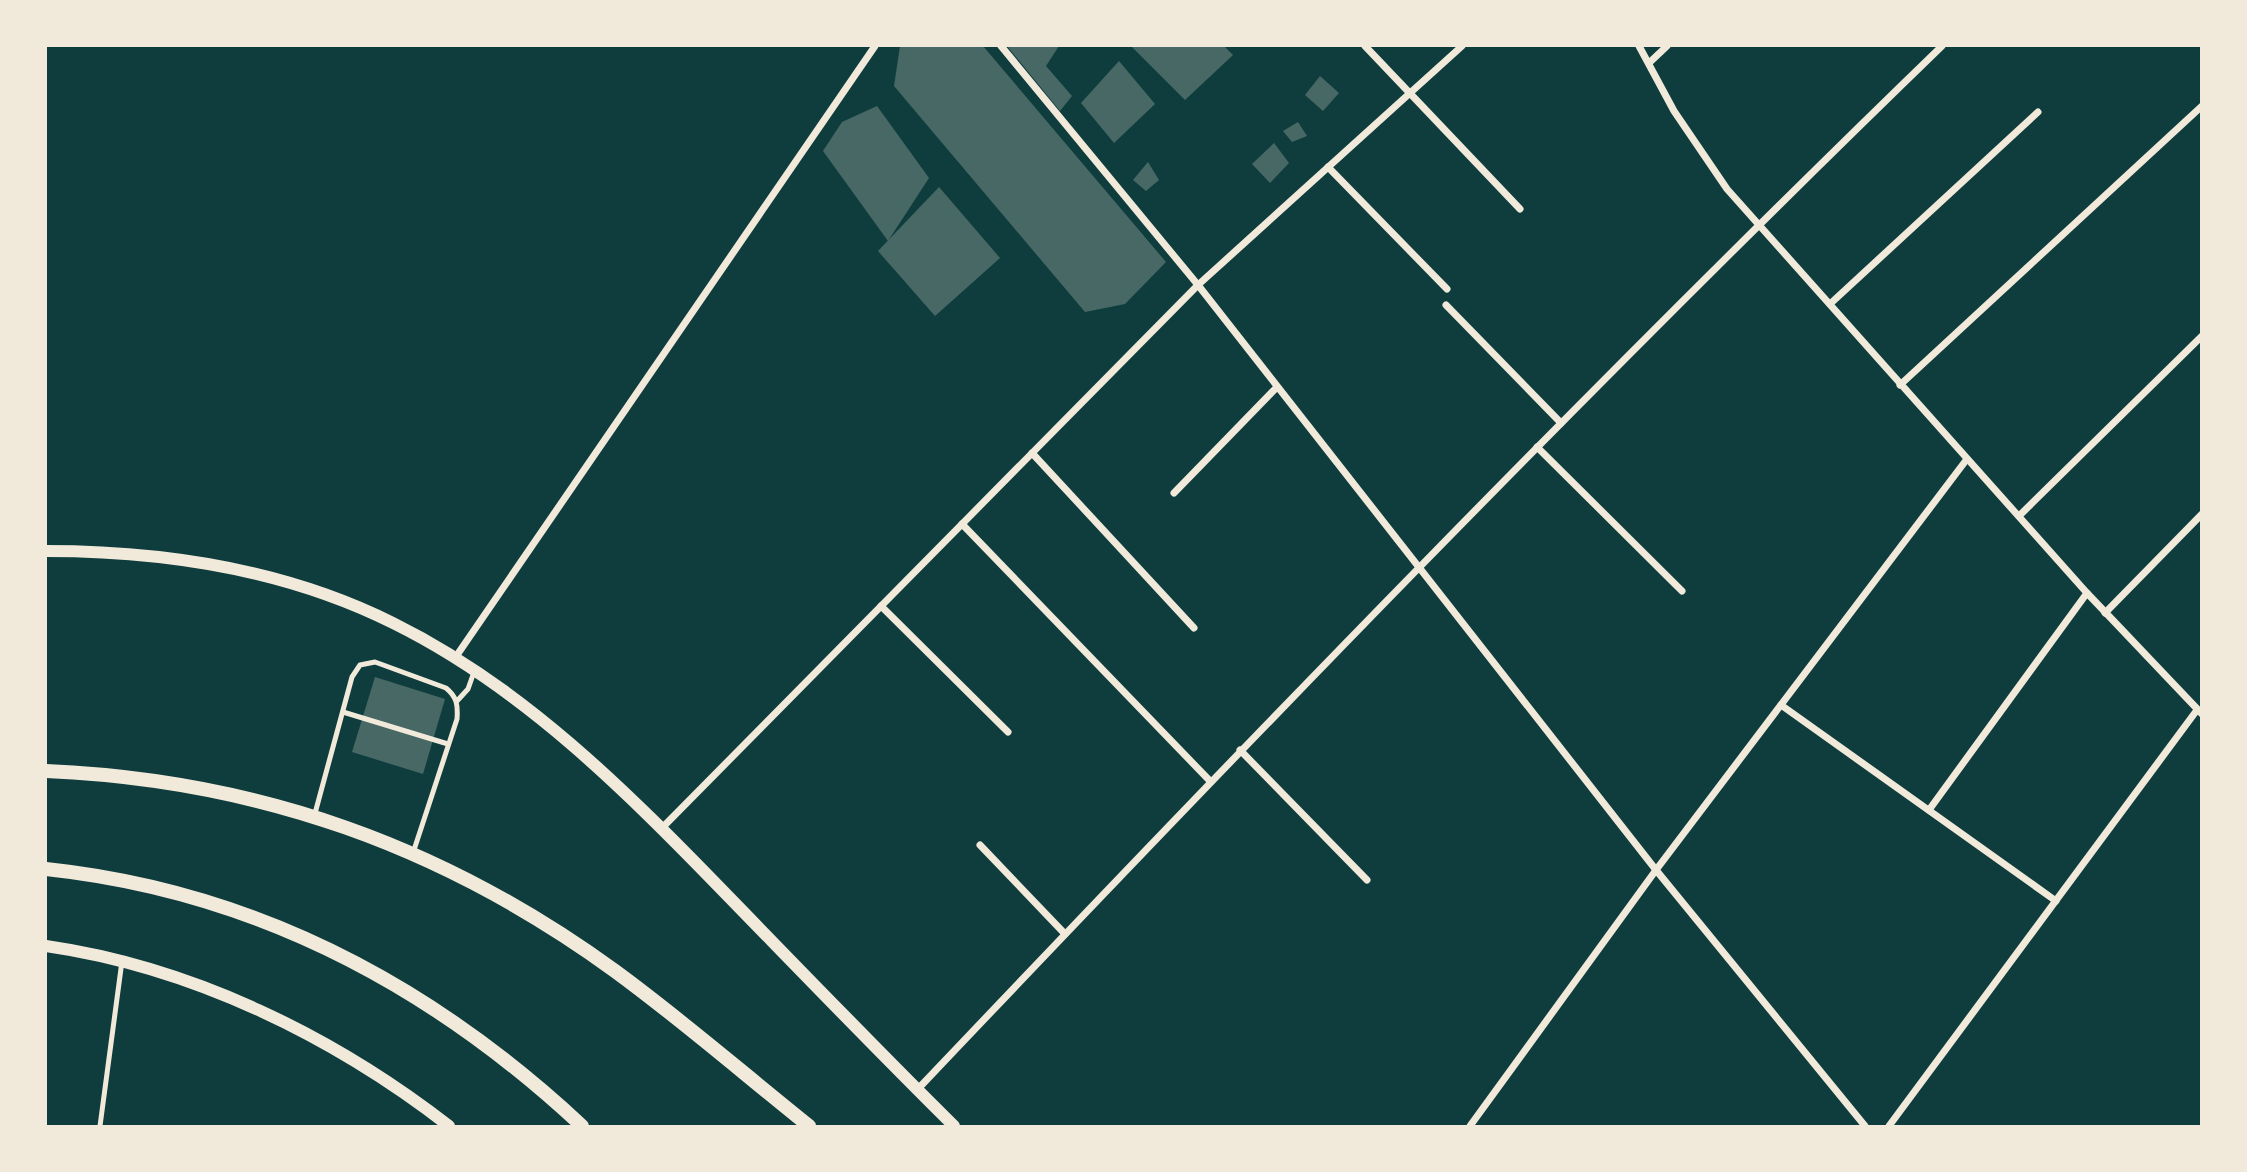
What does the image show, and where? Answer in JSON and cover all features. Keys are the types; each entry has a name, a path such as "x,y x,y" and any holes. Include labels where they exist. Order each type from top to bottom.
{"main road":[{"path":"46,771 105,774 176,783 246,797 367,834 413,853 552,929 615,971 808,1126"},
{"path":"46,869 126,881 181,894 235,910 312,941 365,967 427,1003 542,1088 582,1126"}],"street":[{"path":"455,658 874,46"},
{"path":"1001,46 1198,285 1656,870 1865,1126"},
{"path":"1365,46 1520,209"},
{"path":"662,828 1198,285 1462,46"},
{"path":"1639,46 1674,111 1727,189 2105,613 2199,712 1889,1126"},
{"path":"1649,63 1667,46"},
{"path":"917,1090 1240,750 1418,568 1758,224 1942,46"},
{"path":"1900,385 2202,106"},
{"path":"1830,304 2038,112"},
{"path":"1328,167 1447,289"},
{"path":"1446,305 1561,424"},
{"path":"2019,516 2202,336"},
{"path":"1174,493 1277,387"},
{"path":"1538,447 1682,590"},
{"path":"1032,453 1194,628"},
{"path":"1470,1126 1656,870 1967,459"},
{"path":"2105,613 2202,514"},
{"path":"962,524 1210,782"},
{"path":"46,551 118,552 189,560 259,574 328,595 382,618 455,658 540,719 602,771 662,828 954,1126"},
{"path":"1929,810 2087,593"},
{"path":"881,606 1008,732"},
{"path":"1781,705 2056,901"},
{"path":"1240,750 1367,880"},
{"path":"980,845 1065,934"},
{"path":"46,946 121,961 198,985 274,1018 363,1066 449,1126"}],"lane":[{"path":"314,817 355,669 374,662 446,688 457,701 457,719 413,853"},
{"path":"457,701 468,689 474,671"},
{"path":"342,712 448,744"},
{"path":"100,1126 121,961"}],"building":[{"path":"900,46 983,46 1166,262 1125,304 1085,312 894,86"},
{"path":"1007,46 1059,46 1046,66 1072,96 1060,111"},
{"path":"1131,46 1224,46 1233,55 1185,100"},
{"path":"1119,61 1155,104 1114,143 1081,103"},
{"path":"1320,76 1339,93 1323,111 1305,95"},
{"path":"877,106 929,178 888,241 823,151 842,122"},
{"path":"1298,122 1307,136 1292,142 1283,131"},
{"path":"1274,143 1289,163 1270,183 1252,164"},
{"path":"1148,162 1159,180 1146,191 1133,180"},
{"path":"939,187 1000,258 935,316 878,251"},
{"path":"375,677 445,699 423,774 352,752"}]}
